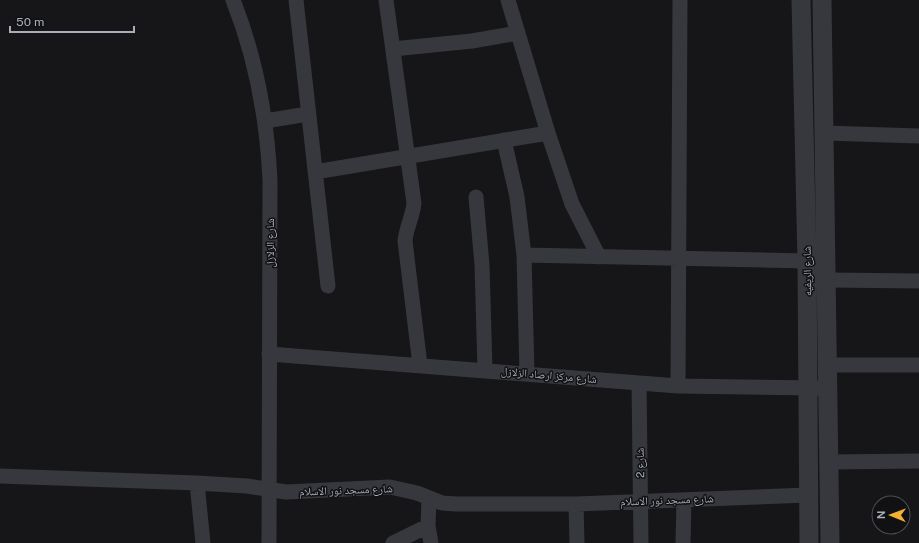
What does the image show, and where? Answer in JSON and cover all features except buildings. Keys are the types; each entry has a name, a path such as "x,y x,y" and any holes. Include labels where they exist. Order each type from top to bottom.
{"street":[{"name":"شارع الزلازل","path":"233,0 254,63 265,121 270,180 269,543"},
{"path":"296,0 328,286"},
{"path":"386,0 414,203 414,211 406,233 405,241 420,366"},
{"path":"508,0 548,133 572,204 599,257"},
{"path":"678,386 680,0"},
{"name":"شارع الريفيه","path":"801,0 807,261 809,543"},
{"name":"شارع الريفيه","path":"822,0 828,280 830,543"},
{"path":"393,49 472,41 518,33"},
{"path":"265,121 308,114"},
{"path":"315,172 548,133"},
{"path":"825,133 919,136"},
{"path":"504,140 517,197 524,255 527,374"},
{"path":"476,197 484,287 485,370"},
{"path":"524,255 807,261"},
{"path":"828,280 919,281"},
{"name":"شارع مركز ارصاد الزلازل","path":"269,354 678,386 829,388"},
{"path":"829,365 919,365"},
{"name":"شارع 2","path":"639,383 641,543"},
{"path":"829,462 919,461"},
{"name":"شارع مسجد نور الاسلام","path":"0,476 197,483 247,486 286,492 390,487 417,493 442,503 456,504 576,504 809,495"},
{"path":"197,483 203,543"},
{"path":"429,499 428,526 430,543"},
{"path":"684,500 684,543"},
{"path":"576,504 577,543"},
{"path":"393,543 428,526"}]}
